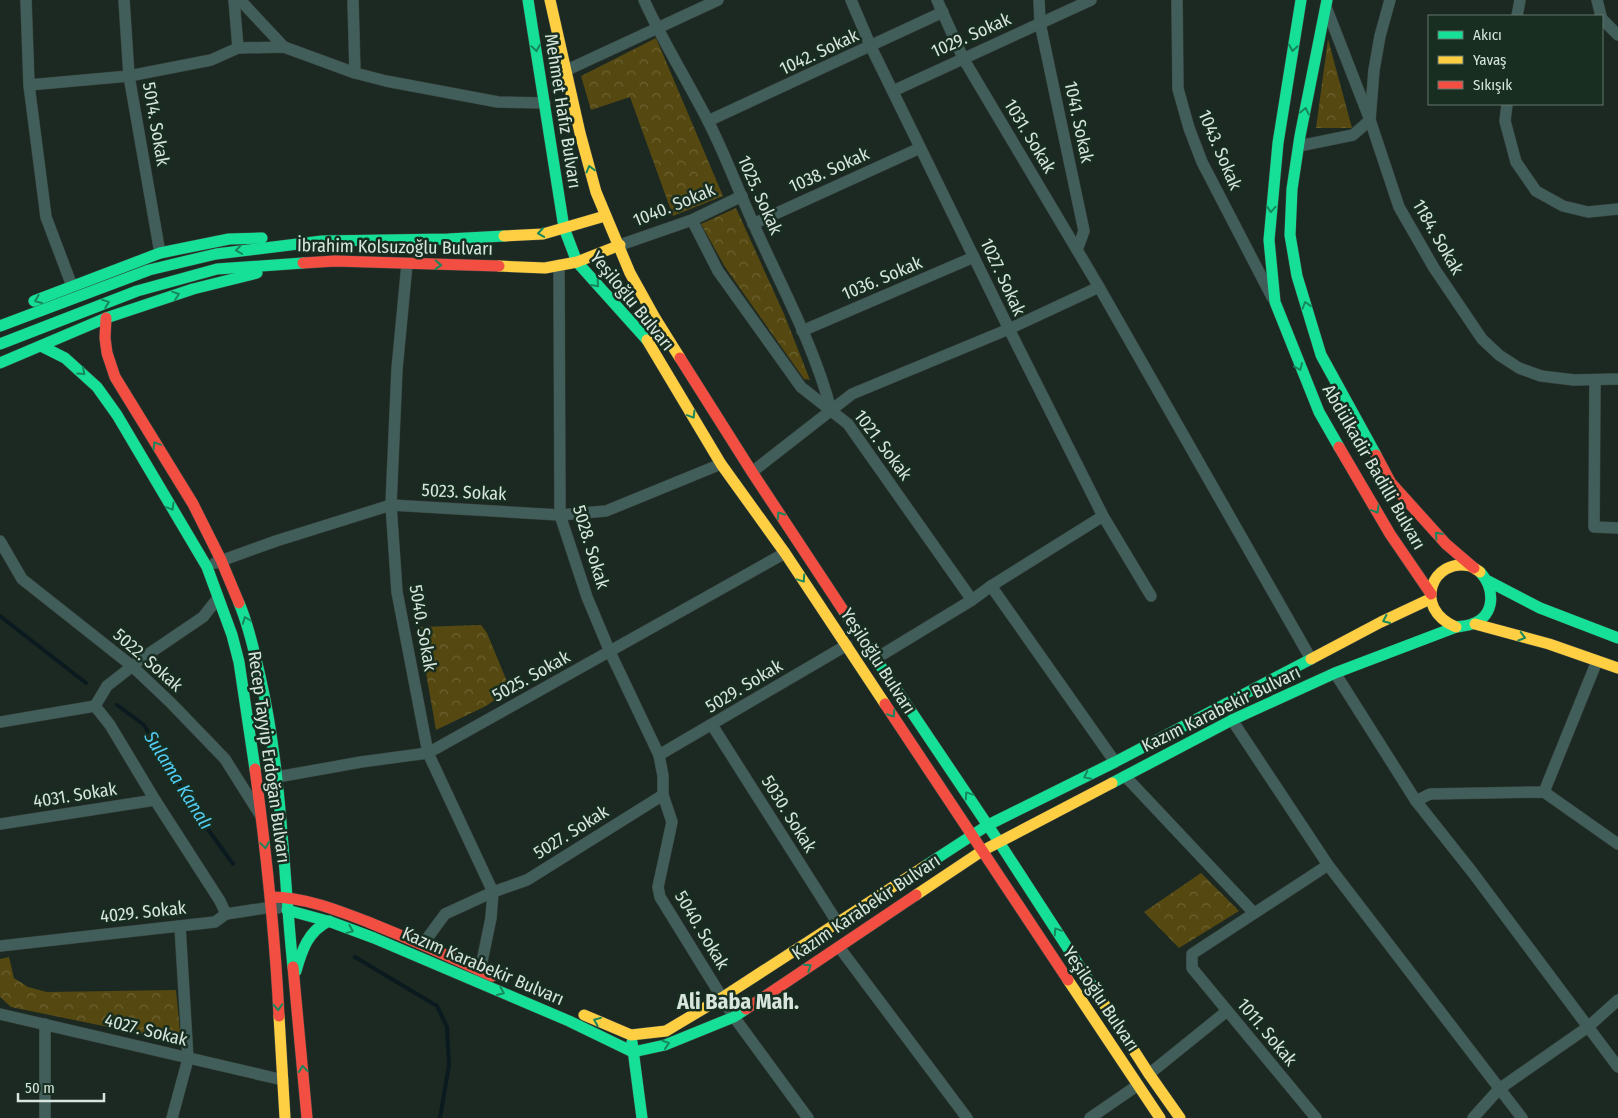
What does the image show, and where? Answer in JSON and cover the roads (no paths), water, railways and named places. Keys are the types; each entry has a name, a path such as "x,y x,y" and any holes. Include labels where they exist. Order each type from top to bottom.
{"main road":[{"name":"Mehmet Hafız Bulvarı","path":"528,0 564,228"},
{"name":"Mehmet Hafız Bulvarı","path":"550,0 580,133 604,216"},
{"name":"Abdülkadir Badilli Bulvarı","path":"1301,0 1278,143 1272,197 1269,240 1275,302 1319,412 1390,534 1430,597"},
{"name":"Abdülkadir Badilli Bulvarı","path":"1326,4 1292,189 1290,235 1297,276 1321,355 1391,483 1446,544 1474,568"},
{"name":"İbrahim Kolsuzoğlu Bulvarı","path":"0,326 158,268 216,254 322,240 448,239 543,234 604,216"},
{"name":"Yeşiloğlu Bulvarı","path":"604,216 620,245 630,273 655,318 752,472 875,659 988,825 1180,1118"},
{"name":"Yeşiloğlu Bulvarı","path":"564,228 577,262 648,342 721,464 785,553 847,645 971,836 1160,1118"},
{"path":"0,316 72,286 160,253 229,239 322,240"},
{"name":"İbrahim Kolsuzoğlu Bulvarı","path":"0,344 137,291 217,269 335,260 545,268 577,262 620,245"},
{"path":"0,363 106,318 193,289 258,273 272,264"},
{"name":"Recep Tayyip Erdoğan Bulvarı","path":"106,318 105,338 107,353 115,377 193,504 221,560 248,624 268,710 277,777 288,896 287,910 307,1118"},
{"name":"Recep Tayyip Erdoğan Bulvarı","path":"41,346 65,358 98,387 207,567 232,635 239,662 272,902 285,1118"},
{"path":"1463,565 1474,568 1488,581 1492,591 1492,600 1489,610 1476,624 1456,627 1447,624 1433,610 1430,597 1435,579 1443,571 1463,565"},
{"path":"1488,581 1540,608 1618,638"},
{"name":"Kazım Karabekir Bulvarı","path":"272,902 288,896 333,909 423,944 631,1035 666,1031 722,997 988,825 1115,762 1430,597"},
{"path":"1476,624 1549,644 1618,668"},
{"name":"Kazım Karabekir Bulvarı","path":"287,910 329,921 593,1031 633,1052 665,1045 734,1016 982,851 999,842 1232,720 1335,673 1456,627"},
{"path":"294,978 309,936 321,924 329,921"},
{"path":"631,1035 642,1118"}],"street":[{"path":"26,0 29,85 46,217 72,286"},
{"name":"5014. Sokak","path":"124,0 130,76 160,253"},
{"path":"234,0 238,48"},
{"path":"240,0 284,47"},
{"path":"353,0 355,73"},
{"name":"1025. Sokak","path":"644,0 657,29 708,121 802,331 823,382 831,410"},
{"path":"567,70 718,0"},
{"name":"1027. Sokak","path":"752,472 852,394 1009,329 920,148 894,90 871,47 851,0"},
{"name":"1031. Sokak","path":"937,0 963,58 1099,287 1311,659"},
{"name":"1041. Sokak","path":"1039,0 1040,23 1084,231 1077,250"},
{"name":"1029. Sokak","path":"894,90 1091,0"},
{"name":"1043. Sokak","path":"1177,0 1178,89 1189,128 1202,162 1275,302"},
{"path":"1299,146 1353,135 1370,120 1374,70 1380,36 1390,0"},
{"path":"1517,15 1520,0"},
{"path":"1597,0 1600,15"},
{"name":"1184. Sokak","path":"1326,4 1370,120 1400,207 1434,268 1482,339 1519,368 1541,376 1574,380 1618,379"},
{"name":"1042. Sokak","path":"708,121 943,12"},
{"path":"1603,20 1618,35"},
{"path":"29,85 130,76 212,60 238,48 284,47 355,73 386,81 498,102 545,102"},
{"path":"1507,105 1505,121 1516,162 1536,192 1563,206 1588,212 1618,209"},
{"name":"1038. Sokak","path":"753,224 920,148"},
{"name":"1040. Sokak","path":"620,245 692,220 742,196"},
{"name":"1021. Sokak","path":"692,220 718,271 801,387 848,424 972,600"},
{"name":"1036. Sokak","path":"802,331 974,257"},
{"name":"5040. Sokak","path":"408,264 397,369 390,505 397,592 428,753 493,892 491,918 479,970 479,983"},
{"name":"5028. Sokak","path":"559,265 560,515 587,597 610,652 659,755 663,776 663,795 672,822"},
{"path":"1099,287 1009,329 1103,516 1151,596"},
{"path":"1594,380 1594,527 1618,528"},
{"name":"5023. Sokak","path":"207,567 221,560 276,541 390,505 560,515 606,511 721,464"},
{"path":"875,659 972,600 991,586 1103,516"},
{"name":"5022. Sokak","path":"0,541 22,579 132,666 225,759 261,816"},
{"name":"5025. Sokak","path":"277,777 361,762 428,753 785,553"},
{"path":"991,586 1115,762"},
{"path":"0,722 95,706 107,686 132,666 203,617 218,598"},
{"name":"5029. Sokak","path":"659,755 847,645"},
{"path":"1544,792 1597,661"},
{"path":"1335,673 1416,801 1473,873 1618,1067"},
{"path":"95,706 110,725 155,800 220,901 226,914"},
{"path":"1232,720 1328,865 1522,1118"},
{"name":"5030. Sokak","path":"712,725 837,922"},
{"path":"1125,776 1254,913 1328,865"},
{"path":"1416,801 1430,794 1544,792 1618,844"},
{"name":"5027. Sokak","path":"423,944 445,914 493,892 526,880 663,795"},
{"name":"4031. Sokak","path":"0,824 155,800"},
{"name":"5040. Sokak","path":"672,822 658,887 660,897 734,1016 808,1118"},
{"name":"4029. Sokak","path":"0,946 214,922 226,914 272,902 287,910"},
{"name":"1011. Sokak","path":"1254,913 1192,954 1192,968 1316,1118"},
{"path":"172,1118 188,1059 180,926"},
{"path":"839,947 967,1118"},
{"path":"1473,1118 1500,1089 1588,1027 1618,1000"},
{"path":"1150,1074 1227,1011"},
{"name":"4027. Sokak","path":"0,1014 283,1080"},
{"path":"45,1024 45,1118"},
{"path":"1090,1118 1138,1085"}],"waterway":[{"name":"Sulama Kanalı","path":"0,616 86,683"},
{"name":"Sulama Kanalı","path":"117,705 144,725 197,814 233,864"},
{"name":"Sulama Kanalı","path":"355,957 437,1006 447,1027 449,1065 440,1118"}],"district":[{"name":"Ali Baba Mah.","path":"738,1001"}]}
